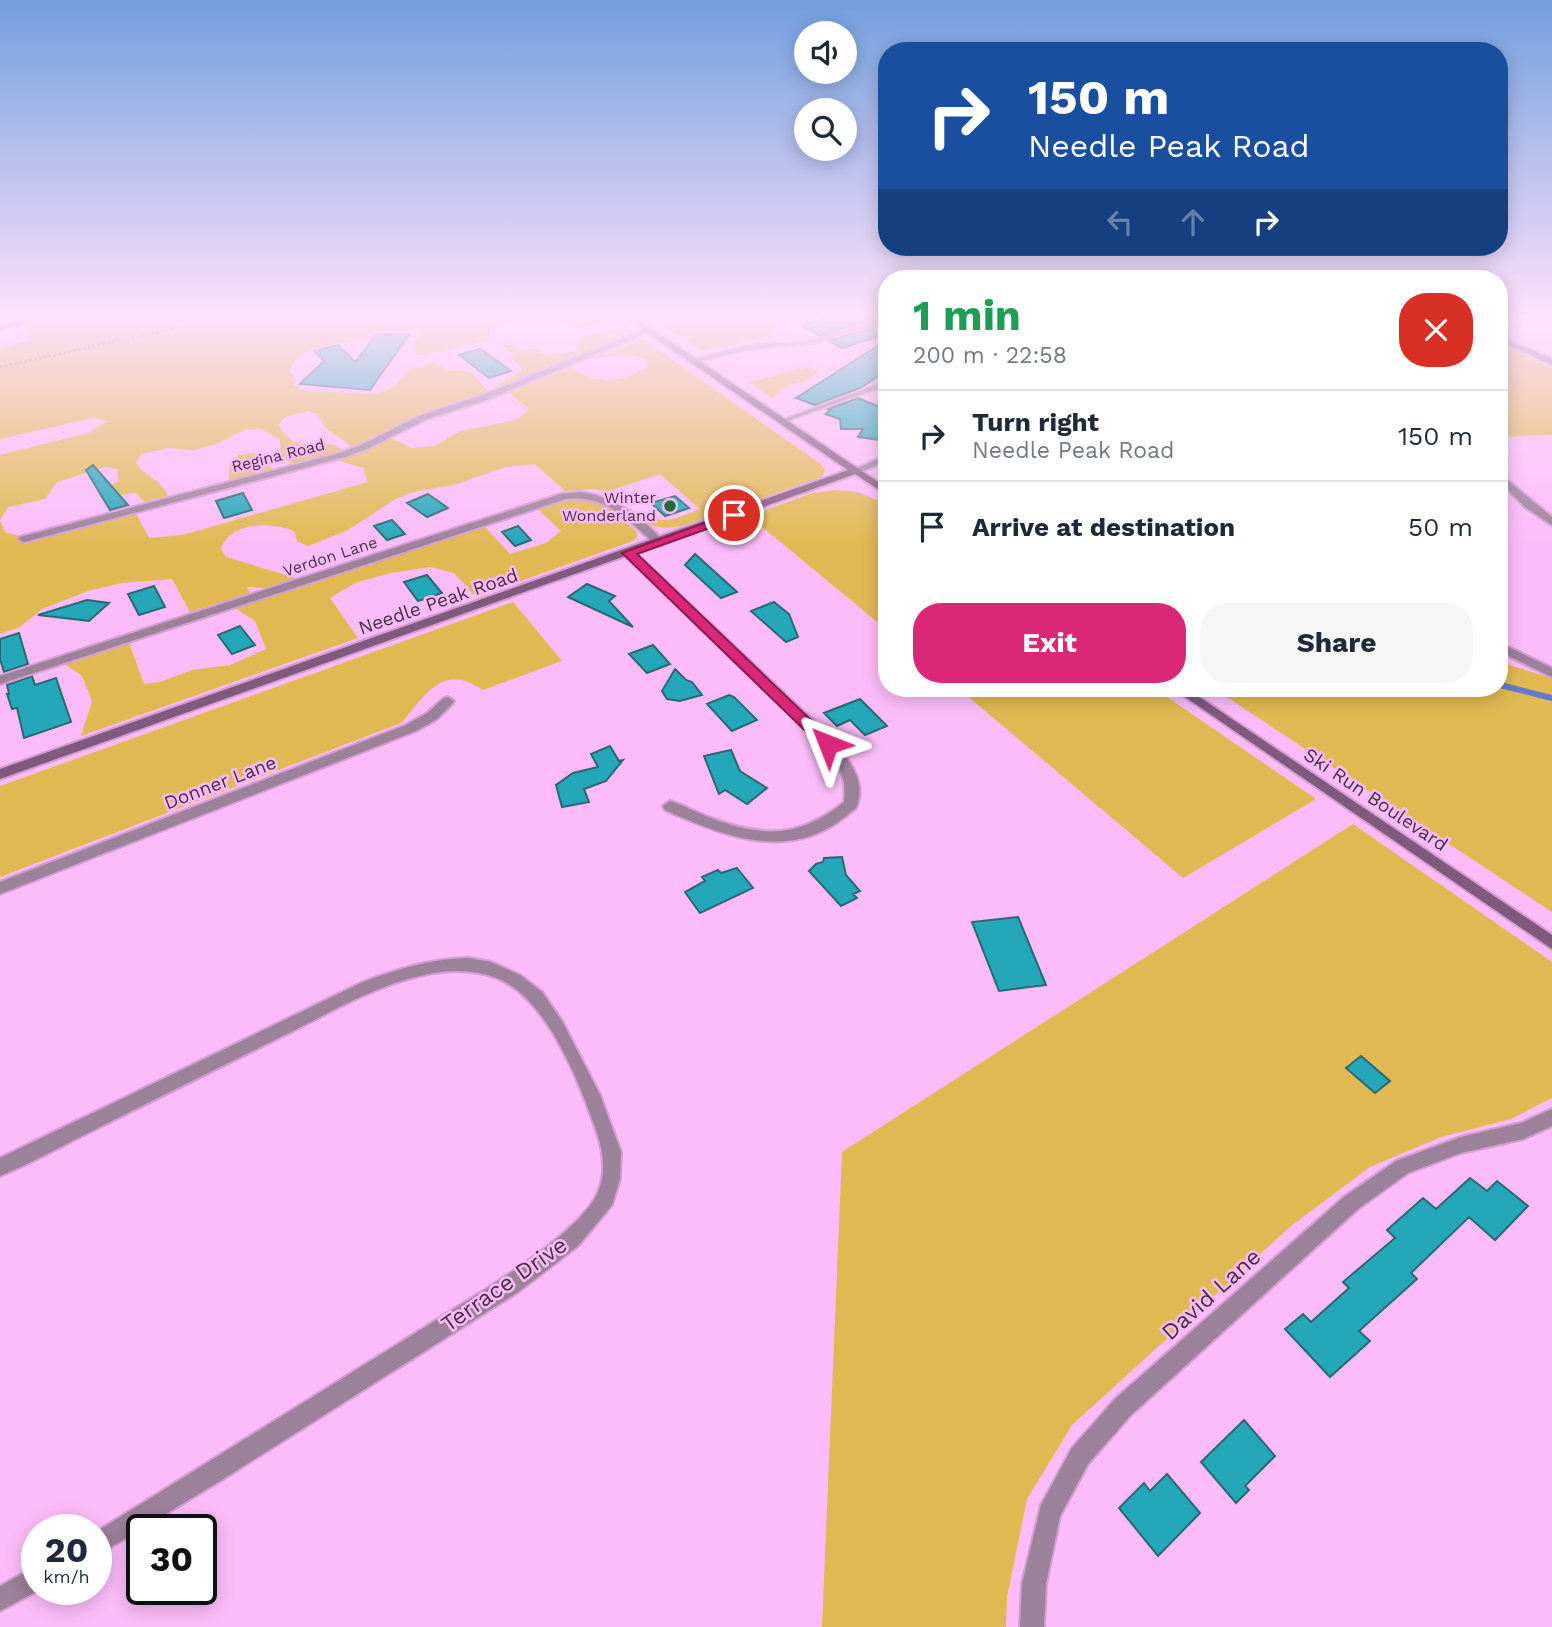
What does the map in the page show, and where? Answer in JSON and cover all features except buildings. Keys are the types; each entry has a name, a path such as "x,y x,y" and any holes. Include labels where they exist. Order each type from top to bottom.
{"street":[{"name":"Regina Road","path":"24,540 342,455 424,417 495,393"},
{"path":"740,393 878,486"},
{"name":"Needle Peak Road","path":"0,774 629,553 878,462"},
{"path":"1508,485 1552,522"},
{"name":"Verdon Lane","path":"0,680 565,496 580,493 605,499 659,542"},
{"path":"629,553 815,730 841,759 853,782 851,804 824,824 795,835 747,834 712,825 670,806"},
{"path":"1508,651 1552,673"},
{"name":"Ski Run Boulevard","path":"1191,697 1552,943"},
{"name":"Donner Lane","path":"0,888 411,728 432,716 448,701"},
{"name":"Terrace Drive","path":"0,1167 345,996 398,973 454,963 495,968 523,984 543,1004 602,1120 613,1156 607,1197 572,1238 516,1280 237,1459 112,1535"},
{"name":"David Lane","path":"1032,1627 1034,1584 1049,1513 1080,1456 1123,1406 1341,1212 1402,1167 1461,1145 1523,1131 1552,1117"},
{"path":"0,1599 21,1587"}],"lane":[{"path":"782,421 860,393"}],"shaded area":[{"path":"0,393 486,393 415,418 352,448 330,431 317,414 309,411 284,417 279,425 293,441 301,444 327,444 344,451 294,464 282,454 280,439 261,429 247,429 216,444 194,450 168,448 141,454 136,463 161,485 168,496 145,502 136,493 101,498 99,493 119,481 117,469 105,467 57,482 45,499 8,507 0,520 0,455 88,433 108,421 93,418 0,439"},
{"path":"509,393 720,393 822,465 825,470 822,477 682,526 666,528 647,523 629,510 666,520 700,509 660,474 606,492 595,489 565,491 535,464 505,467 454,485 417,491 396,499 346,531 308,546 297,541 294,531 263,525 233,533 221,549 226,557 296,578 265,588 247,587 250,593 190,612 172,579 122,583 88,591 42,609 20,627 0,634 0,520 5,532 19,536 24,544 135,512 149,538 183,535 368,482 363,468 336,460 357,455 392,438 411,448 435,446 460,431 516,420 529,409"},
{"path":"765,393 778,393 773,398"},
{"path":"1508,393 1552,393 1552,435 1508,437"},
{"path":"254,453 274,469 229,480 230,462 239,455"},
{"path":"833,490 857,492 878,500 878,623 749,516 809,494"},
{"path":"579,497 602,503 635,530 638,536 633,541 476,597 454,573 430,567 391,573 355,583 330,598 358,638 81,736 92,701 82,676 65,664 129,643 144,684 160,682 192,670 230,665 266,649 255,621 235,608 484,526 510,554 546,543 561,531 538,509"},
{"path":"513,602 562,661 483,690 468,682 445,681 427,693 401,723 0,877 0,786"},
{"path":"1508,664 1552,678 1552,912 1227,697 1508,697"},
{"path":"969,697 1167,697 1316,799 1183,878"},
{"path":"1353,824 1552,962 1552,1098 1511,1119 1441,1137 1370,1167 1291,1226 1072,1425 1027,1499 1007,1597 1006,1627 822,1627 842,1152"}],"waterway":[{"path":"1508,687 1552,698"}],"place":[{"name":"Winter Wonderland","path":"670,506"}],"route":[{"path":"734,515 629,553 828,744"}]}
